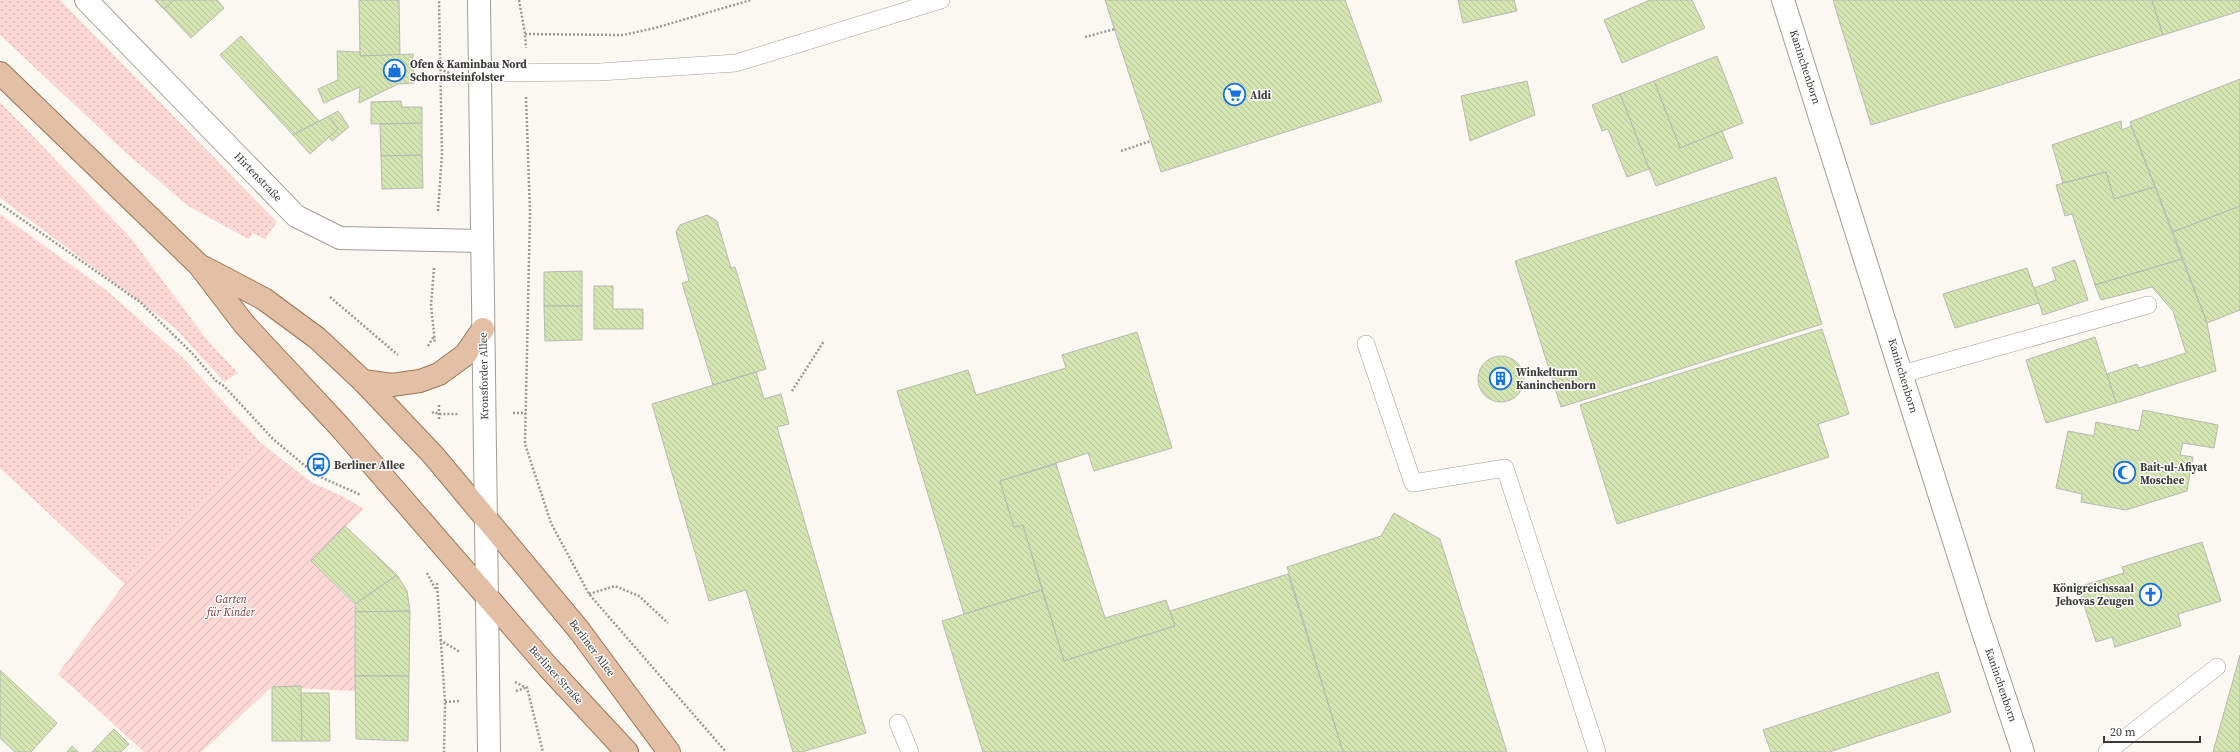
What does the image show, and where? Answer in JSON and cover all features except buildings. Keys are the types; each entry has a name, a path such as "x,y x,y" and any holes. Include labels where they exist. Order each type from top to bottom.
{"main road":[{"path":"0,73 199,265 244,324 340,427 487,597"},
{"name":"Berliner Allee","path":"199,265 264,299 317,338 363,381 434,456 579,630 670,752"},
{"path":"363,381 392,385 420,381 439,374 465,355 483,329"},
{"name":"Berliner Straße","path":"487,597 627,752"}],"street":[{"name":"Hirtenstraße","path":"86,0 296,216 340,238 482,241"},
{"name":"Kronsforder Allee","path":"479,0 489,752"},
{"name":"Kaninchenborn","path":"1783,0 1980,623 2023,752"}],"lane":[{"path":"480,73 608,72 736,63 941,0"},
{"path":"1902,374 2148,305"},
{"path":"1366,344 1413,483 1504,468 1597,752"},
{"path":"2107,752 2217,667"},
{"path":"898,723 910,752"}],"path":[{"path":"439,0 442,154 431,305 439,374 439,414"},
{"path":"519,0 525,34 530,212 525,444 551,523 589,594 726,752"},
{"path":"525,34 623,35 655,28 751,0"},
{"path":"1085,37 1115,29"},
{"path":"1121,151 1151,141"},
{"path":"0,204 140,302 192,353 216,381 224,386 273,439 316,474 348,489"},
{"path":"330,297 397,355 403,357"},
{"path":"427,348 434,336"},
{"path":"792,391 824,341"},
{"path":"589,594 615,586 639,596 668,623"},
{"path":"437,592 445,702 444,752"},
{"path":"527,688 543,752"}],"green space":[{"path":"0,0 60,0 277,222 265,239 253,233 248,239 188,206 125,152 0,35"},
{"path":"0,102 130,237 208,341 238,373 224,382 175,328 0,198"},
{"path":"0,214 106,290 183,358 261,443 124,584 0,468"},
{"name":"Garten für Kinder","path":"261,443 311,482 342,496 364,509 311,561 354,604 356,691 272,687 201,752 144,752 58,674 124,584"}],"place":[{"name":"Ofen & Kaminbau Nord Schornsteinfolster","path":"394,70"},
{"name":"Aldi","path":"1234,95"},
{"name":"Winkelturm Kaninchenborn","path":"1501,378"},
{"name":"Berliner Allee","path":"319,465"},
{"name":"Bait-ul-Afiyat Moschee","path":"2124,473"},
{"name":"Königreichssaal Jehovas Zeugen","path":"2150,594"}]}
